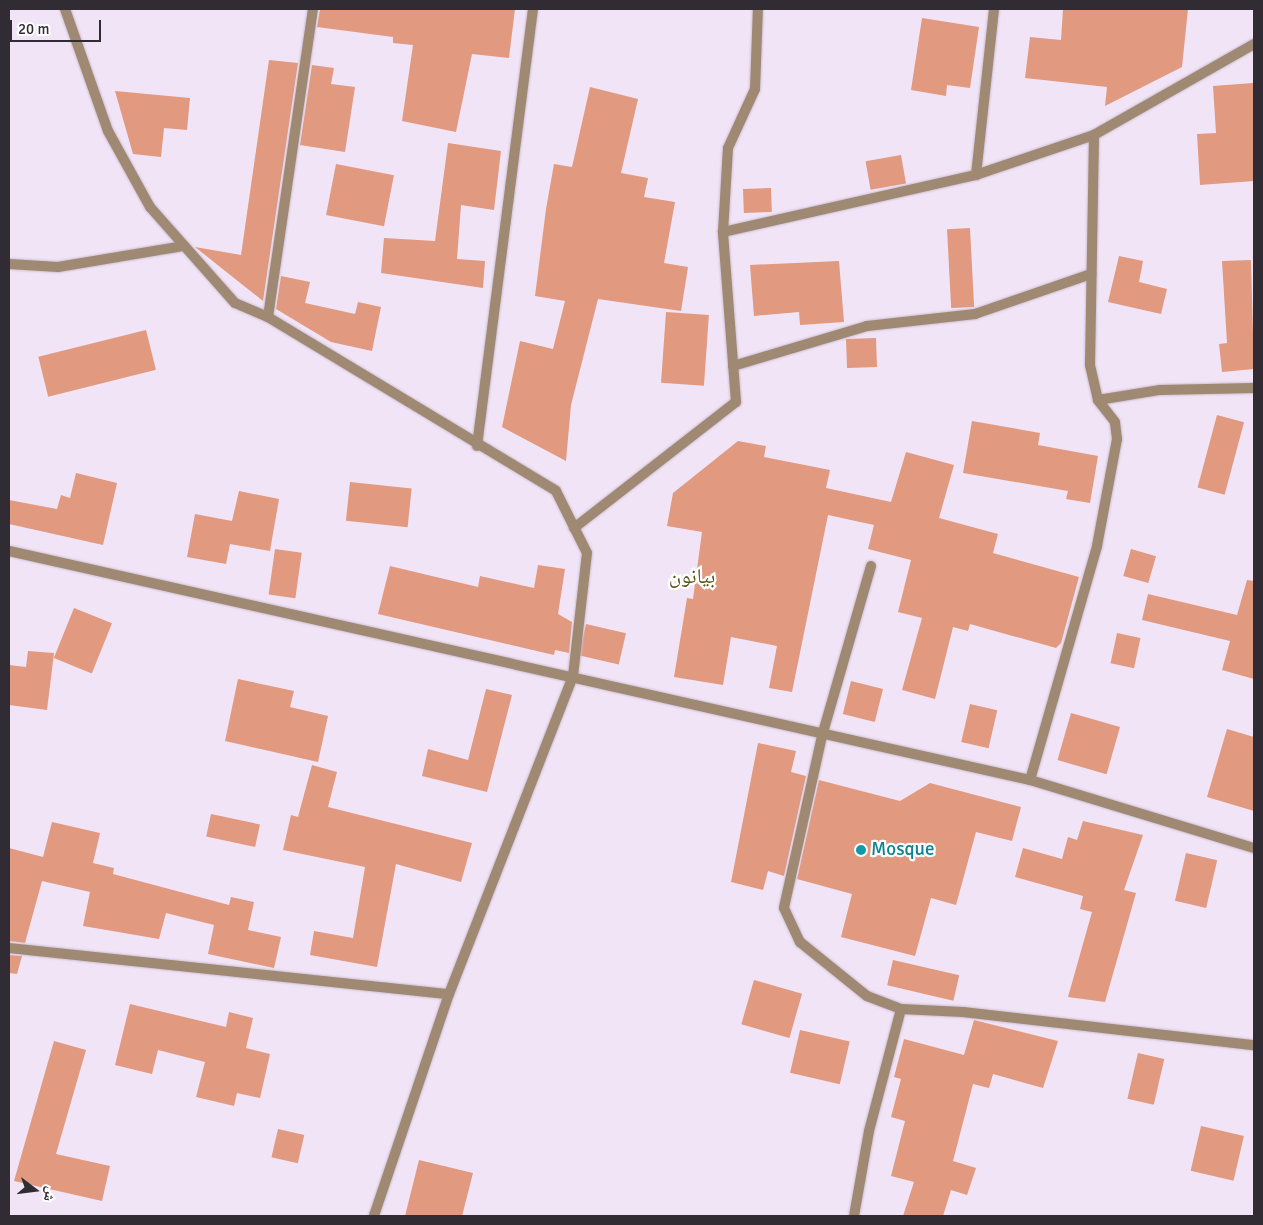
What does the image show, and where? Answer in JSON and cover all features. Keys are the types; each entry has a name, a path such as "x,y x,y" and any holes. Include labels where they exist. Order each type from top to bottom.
{"street":[{"path":"65,9 108,131 150,207 235,303 268,317 477,446 556,491 587,553 573,676 449,994 374,1216"},
{"path":"268,317 313,9"},
{"path":"477,446 533,9"},
{"path":"574,528 736,402 723,232 728,148 755,89 758,9"},
{"path":"976,175 994,9"},
{"path":"723,232 976,175 1094,135 1254,44"},
{"path":"1030,780 1097,546 1115,449 1115,422 1098,400 1090,365 1094,135"},
{"path":"9,264 58,267 184,246"},
{"path":"733,366 867,326 975,314 1092,274"},
{"path":"1098,400 1160,390 1254,388"},
{"path":"9,552 573,676 822,736 1030,780 1254,848"},
{"path":"871,566 822,736 784,908 800,942 866,996 901,1010 963,1012 1254,1045"},
{"path":"9,948 449,994"},
{"path":"854,1216 869,1131 901,1010"}],"building":[{"path":"320,9 515,9 509,58 472,54 456,132 402,121 413,45 393,43 393,37 317,27"},
{"path":"1063,9 1188,9 1182,67 1105,106 1107,87 1025,78 1030,37 1061,40"},
{"path":"922,18 979,27 970,88 947,85 946,96 911,90"},
{"path":"269,60 298,63 263,301 195,247 241,255"},
{"path":"312,65 334,68 331,84 355,87 345,152 300,145"},
{"path":"1253,83 1254,181 1200,185 1197,134 1216,133 1213,86"},
{"path":"590,87 638,99 621,173 648,178 644,197 675,202 664,263 688,267 681,311 598,299 571,405 566,461 502,427 520,341 553,349 565,301 535,296 546,209 554,164 572,167"},
{"path":"115,91 190,98 187,130 164,128 161,157 133,154"},
{"path":"448,143 501,151 494,210 461,205 457,259 485,261 483,288 381,273 384,238 435,241"},
{"path":"901,155 906,184 871,190 866,161"},
{"path":"336,164 394,175 384,226 326,215"},
{"path":"771,188 772,212 744,213 743,189"},
{"path":"970,228 974,307 951,308 947,229"},
{"path":"1119,256 1143,261 1139,282 1167,289 1161,314 1108,302"},
{"path":"1251,260 1254,369 1222,372 1219,344 1227,343 1222,261"},
{"path":"839,261 844,322 800,325 799,312 754,316 750,265"},
{"path":"281,276 310,282 305,303 355,314 358,302 381,307 372,351 331,342 276,309"},
{"path":"666,312 709,315 704,386 661,383"},
{"path":"146,330 156,370 48,397 38,357"},
{"path":"876,338 877,367 847,368 846,339"},
{"path":"1217,415 1244,422 1225,495 1198,487"},
{"path":"972,421 1040,433 1038,445 1098,456 1090,503 1066,499 1068,491 963,473"},
{"path":"738,441 766,446 764,457 830,470 826,488 891,502 906,452 954,465 939,518 998,534 993,553 1079,577 1061,643 1056,648 970,624 968,631 953,627 935,699 902,690 922,618 898,612 911,560 868,549 874,525 828,515 792,692 769,688 777,646 731,637 723,685 674,677 687,598 693,599 702,532 667,526 673,493"},
{"path":"76,473 117,483 103,545 9,524 9,500 57,509 61,495 70,498"},
{"path":"350,482 412,488 408,527 346,521"},
{"path":"239,491 279,499 270,551 230,544 226,564 187,557 195,514 232,521"},
{"path":"275,549 302,553 295,598 269,595"},
{"path":"1131,549 1156,556 1148,583 1123,576"},
{"path":"538,565 565,569 558,614 572,622 569,653 555,650 554,655 378,614 390,566 478,587 480,576 534,588"},
{"path":"1247,580 1254,581 1254,679 1222,670 1230,641 1142,620 1148,594 1237,615"},
{"path":"74,608 112,623 92,673 54,658"},
{"path":"586,624 626,633 619,664 579,655"},
{"path":"1117,633 1140,638 1134,668 1111,663"},
{"path":"28,651 54,653 47,710 9,705 9,665 26,667"},
{"path":"238,679 294,691 290,707 328,716 318,762 225,741"},
{"path":"851,681 883,689 875,722 843,714"},
{"path":"486,689 512,695 487,792 422,776 428,749 468,760"},
{"path":"970,704 997,710 989,748 961,742"},
{"path":"1071,713 1120,727 1107,774 1057,760"},
{"path":"1227,729 1254,737 1254,811 1207,797"},
{"path":"758,743 796,751 791,772 806,776 784,876 768,871 763,890 731,882"},
{"path":"312,765 337,772 328,807 472,843 461,882 396,864 377,967 310,955 314,931 353,938 365,867 283,850 291,815 298,817"},
{"path":"819,780 900,801 930,783 1021,807 1012,841 976,832 956,905 931,898 915,956 841,937 852,894 797,879"},
{"path":"211,814 260,824 255,847 206,836"},
{"path":"1083,821 1143,835 1124,890 1136,893 1105,1002 1068,997 1092,912 1080,909 1083,896 1015,877 1023,848 1062,859 1068,837 1077,840"},
{"path":"52,822 100,833 93,863 114,868 113,874 229,905 231,897 254,902 248,930 281,937 274,968 208,954 214,925 166,913 159,939 83,926 90,892 42,881 25,943 9,941 9,848 43,857"},
{"path":"1186,853 1217,860 1206,908 1175,901"},
{"path":"9,955 22,956 17,974 9,973"},
{"path":"893,960 959,975 953,1001 887,985"},
{"path":"754,980 802,994 789,1038 741,1024"},
{"path":"130,1004 226,1027 229,1012 253,1018 246,1048 270,1054 260,1098 237,1093 234,1106 196,1097 205,1062 158,1050 152,1074 115,1065"},
{"path":"974,1020 1058,1041 1043,1088 993,1074 989,1088 973,1084 953,1161 976,1168 967,1195 951,1190 943,1216 903,1216 914,1182 891,1176 905,1121 891,1117 901,1079 894,1077 904,1039 964,1055"},
{"path":"800,1030 850,1041 840,1084 790,1073"},
{"path":"54,1041 86,1050 56,1154 110,1166 102,1201 14,1181"},
{"path":"1138,1053 1164,1059 1154,1105 1127,1099"},
{"path":"1201,1126 1244,1136 1234,1181 1191,1171"},
{"path":"278,1129 304,1135 298,1163 271,1157"},
{"path":"419,1160 473,1173 462,1216 405,1216"}],"place":[{"name":"Mosque","path":"861,850"}],"district":[{"name":"بيانون","path":"692,576"}]}
